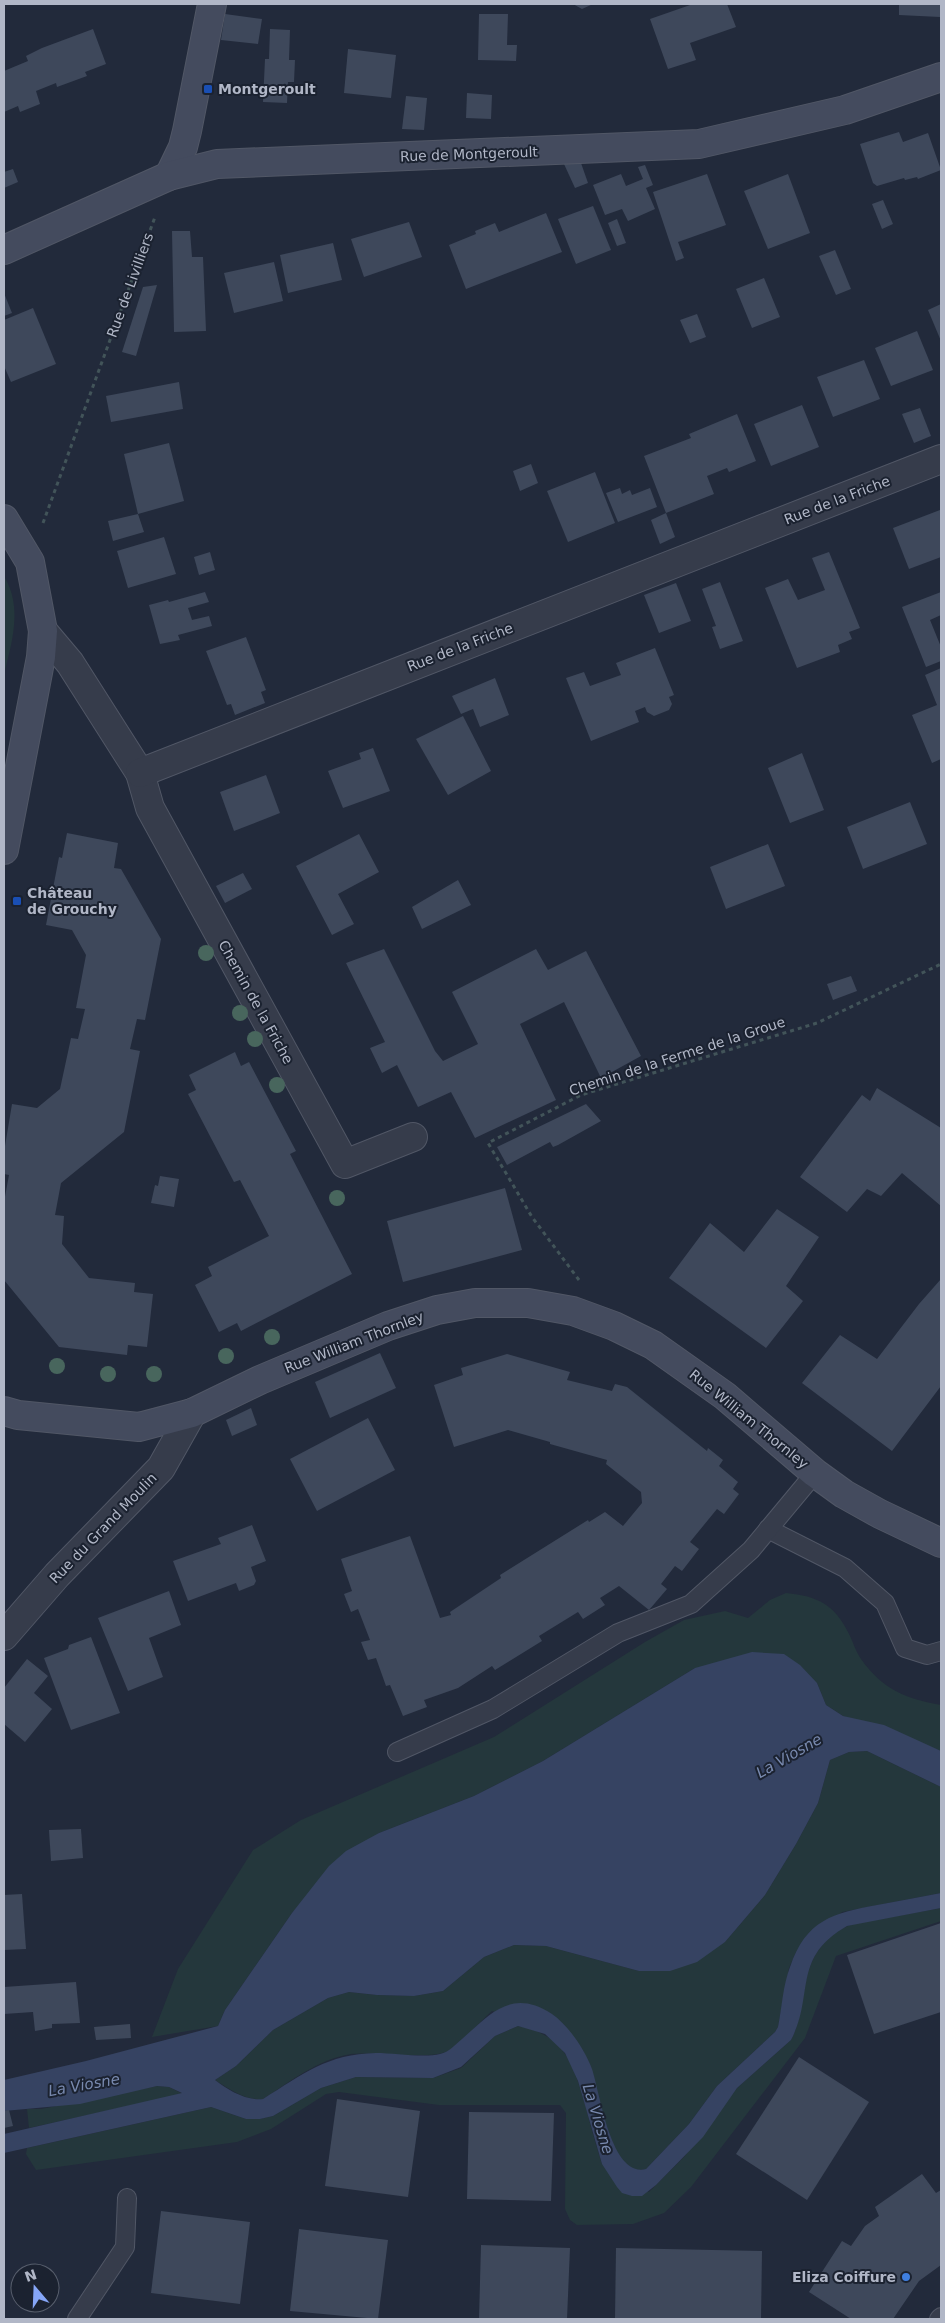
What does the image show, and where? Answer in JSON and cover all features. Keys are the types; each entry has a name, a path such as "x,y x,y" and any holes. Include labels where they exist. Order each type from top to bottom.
{"street":[{"path":"169,176 183,147 212,4"},
{"name":"Rue de Montgeroult","path":"4,250 169,176 217,164 699,144 845,110 941,77"},
{"name":"Rue de la Friche","path":"140,773 941,459"},
{"path":"4,519 30,562 42,631 41,657 4,850"},
{"path":"42,631 70,663 140,773"},
{"name":"Chemin de la Friche","path":"140,773 150,808 345,1164 413,1137"},
{"name":"Rue William Thornley","path":"4,1411 139,1427 192,1413 260,1380 388,1326 437,1310 475,1303 528,1303 573,1311 614,1326 653,1345 725,1396 815,1473 880,1514 934,1534"},
{"name":"Rue du Grand Moulin","path":"4,1636 57,1575 161,1468 192,1413"}],"lane":[{"path":"397,1752 493,1709 618,1633 690,1604 751,1550 815,1473"},
{"path":"768,1529 845,1568 885,1602 905,1648 927,1655 941,1651"},
{"path":"77,2319 125,2247 127,2198"}],"path":[{"name":"Rue de Livilliers","path":"30,562 169,176"},
{"name":"Chemin de la Ferme de la Groue","path":"585,1287 532,1217 488,1143 581,1095 817,1023 941,964"}],"green space":[{"path":"4,576 13,600 14,625 4,675"},
{"path":"786,1593 797,1594 816,1600 831,1609 844,1624 861,1659 877,1678 886,1685 917,1700 941,1705 941,1751 843,1716 826,1705 817,1683 695,1668 543,1761 474,1796 379,1833 292,1913 225,2010 218,2026 152,2037 178,1969 253,1850 301,1820 494,1737 645,1642 684,1620 725,1611 748,1618 770,1600"},
{"path":"867,1751 941,1787 941,1893 842,1912 797,1950 789,1968 778,2027 775,2032 717,2086 689,2124 646,2169 632,2169 619,2156 607,2127 583,2050 492,2011 450,2050 431,2055 361,2053 339,2057 305,2072 263,2099 244,2096 215,2080 236,2066 273,2030 328,1998 349,1992 414,1996 443,1991 484,1957 514,1945 546,1946 639,1971 725,1942 765,1895 796,1844 818,1803 830,1760 849,1752"},
{"path":"941,1908 941,1921 836,1956 805,2038 691,2187 664,2213 633,2224 577,2225 570,2220 565,2209 566,2113 560,2105 439,2105 339,2092 326,2094 271,2129 237,2142 36,2170 26,2154 27,2148 211,2107 246,2119 260,2119 273,2116 321,2088 356,2077 433,2078 461,2068 495,2036 518,2026 534,2030 547,2037 566,2055 582,2093 602,2164 649,2192 684,2157 737,2088 791,2040 800,2015 811,1965 816,1953 832,1935 853,1924"},
{"path":"157,2086 169,2087 183,2094 29,2128 27,2109 41,2109"}],"water":[{"name":"La Viosne","path":"752,1652 784,1654 800,1665 817,1683 826,1705 843,1716 884,1725 941,1751 941,1787 867,1751 849,1752 830,1760 818,1803 765,1895 725,1942 697,1962 670,1971 639,1971 546,1946 514,1945 484,1957 443,1991 414,1996 349,1992 328,1998 273,2030 236,2066 215,2080 244,2097 263,2099 316,2067 343,2057 376,2053 426,2056 443,2053 452,2048 493,2013 503,2007 525,2003 552,2014 576,2039 592,2069 603,2114 616,2148 624,2161 634,2168 646,2169 689,2124 717,2086 775,2032 778,2027 784,1989 790,1967 804,1939 813,1929 823,1921 847,1911 941,1893 941,1908 847,1926 830,1938 818,1951 811,1964 802,2008 791,2040 737,2088 703,2137 656,2185 642,2196 622,2193 602,2164 578,2081 565,2053 545,2034 518,2026 495,2036 461,2067 433,2078 356,2077 321,2088 273,2116 260,2119 246,2119 211,2107 4,2153 4,2134 182,2093 169,2087 157,2086 80,2104 4,2111 4,2080 86,2061 218,2026 225,2010 292,1913 329,1866 346,1851 379,1833 474,1796 543,1761 695,1668"}],"building":[{"path":"573,4 593,4 582,9"},
{"path":"693,4 727,4 736,27 690,43 696,60 668,69 650,19"},
{"path":"899,4 941,4 940,17 899,15"},
{"path":"225,14 262,19 258,44 221,40"},
{"path":"479,14 508,14 507,45 517,45 516,61 478,60"},
{"path":"93,29 106,64 85,72 87,76 57,87 56,83 36,91 40,104 20,112 18,106 4,112 4,71 28,61 26,56 42,48"},
{"path":"270,29 290,30 289,60 295,60 294,82 288,82 287,103 263,102 265,59 269,59"},
{"path":"348,49 396,55 391,98 344,93"},
{"path":"467,93 492,95 491,119 466,118"},
{"path":"406,96 427,98 424,130 402,129"},
{"path":"899,132 903,142 928,133 941,170 918,179 917,177 905,180 904,178 877,186 873,183 860,144"},
{"path":"581,163 588,183 575,188 564,164"},
{"path":"645,165 653,185 646,188 655,209 628,221 622,209 605,215 593,185 621,174 626,186 643,179 638,167"},
{"path":"13,169 18,182 4,188 4,172"},
{"path":"707,174 726,225 678,242 684,258 676,261 653,192"},
{"path":"788,174 810,233 768,249 744,191"},
{"path":"883,200 893,224 882,229 872,204"},
{"path":"593,206 611,250 576,264 558,219"},
{"path":"546,213 562,252 466,289 449,245 476,234 475,231 495,223 499,232"},
{"path":"617,219 626,243 617,246 608,223"},
{"path":"409,222 422,257 364,277 351,239"},
{"path":"172,231 190,231 192,257 203,257 206,331 174,332"},
{"path":"333,243 342,280 288,293 280,255"},
{"path":"835,250 851,289 836,295 819,256"},
{"path":"274,262 283,301 234,313 224,273"},
{"path":"764,278 780,317 752,328 736,289"},
{"path":"157,285 136,356 122,352 143,287"},
{"path":"4,293 12,313 4,316"},
{"path":"941,304 941,341 928,310"},
{"path":"33,308 56,364 11,382 4,366 4,320"},
{"path":"697,314 706,337 690,343 680,320"},
{"path":"917,331 933,370 891,386 875,348"},
{"path":"864,360 880,399 833,417 817,377"},
{"path":"179,382 183,409 111,422 106,396"},
{"path":"802,405 819,447 771,466 754,424"},
{"path":"920,408 931,436 914,443 902,414"},
{"path":"737,414 756,461 729,472 727,468 707,476 714,494 666,513 644,456 691,438 689,434"},
{"path":"169,443 184,501 138,514 124,454"},
{"path":"531,464 538,483 520,491 513,471"},
{"path":"595,472 615,523 568,542 547,491"},
{"path":"620,488 622,494 630,490 632,495 650,488 657,507 618,522 606,493"},
{"path":"940,510 941,557 909,569 893,528"},
{"path":"666,513 675,537 660,544 651,520"},
{"path":"138,514 144,532 113,541 108,521"},
{"path":"164,537 176,574 128,588 117,551"},
{"path":"210,552 215,570 199,575 194,557"},
{"path":"829,552 860,628 849,632 852,639 838,645 840,652 797,668 765,588 788,579 798,600 825,590 812,558"},
{"path":"720,582 743,641 720,649 712,627 716,626 702,589"},
{"path":"676,583 691,621 659,633 644,595"},
{"path":"205,592 209,602 188,608 192,620 209,616 212,626 178,635 180,640 160,644 149,605 168,600 169,602"},
{"path":"941,592 941,615 930,620 941,647 941,661 926,667 902,607"},
{"path":"246,637 266,690 261,692 265,703 235,715 231,704 227,705 206,651"},
{"path":"655,648 674,695 669,697 672,704 669,710 654,716 647,712 645,707 635,711 639,722 591,741 566,678 584,672 590,686 621,675 616,663"},
{"path":"941,668 941,759 932,763 912,715 937,705 925,675"},
{"path":"495,678 509,715 480,727 473,709 461,714 452,696"},
{"path":"463,716 491,771 448,795 416,739"},
{"path":"373,748 390,791 343,808 328,771 361,759 359,753"},
{"path":"802,753 824,810 790,823 768,768"},
{"path":"266,775 280,813 234,831 220,792"},
{"path":"910,802 927,844 863,869 847,827"},
{"path":"67,833 118,843 114,868 121,869 161,939 145,1020 137,1019 130,1049 140,1051 124,1132 61,1183 55,1215 64,1216 62,1244 89,1278 135,1283 134,1292 153,1294 147,1347 128,1345 127,1355 59,1347 4,1280 4,1202 9,1175 4,1174 4,1152 12,1104 37,1108 60,1089 71,1038 78,1039 85,1009 76,1008 86,955 72,930 46,925 59,857 62,858"},
{"path":"359,834 379,872 338,894 354,924 332,935 296,866"},
{"path":"768,844 785,886 726,909 710,867"},
{"path":"243,873 252,889 225,903 216,886"},
{"path":"458,880 471,905 422,929 412,907"},
{"path":"384,949 435,1051 443,1061 478,1044 452,992 536,949 548,970 586,951 641,1056 601,1078 564,1002 520,1024 556,1100 475,1138 451,1092 418,1107 397,1065 382,1073 370,1048 385,1042 346,963"},
{"path":"851,976 857,991 833,1000 827,984"},
{"path":"235,1052 241,1066 249,1062 296,1151 290,1154 352,1274 241,1331 237,1323 219,1332 195,1285 212,1276 208,1267 269,1236 240,1180 234,1182 188,1094 196,1090 189,1075"},
{"path":"877,1088 941,1128 941,1206 902,1173 881,1196 867,1189 847,1212 800,1177 862,1095 870,1101"},
{"path":"586,1104 601,1121 558,1145 553,1147 550,1142 507,1165 497,1147"},
{"path":"160,1176 179,1179 174,1207 151,1203 155,1185 158,1186"},
{"path":"505,1188 522,1250 403,1282 387,1221"},
{"path":"777,1209 819,1237 786,1286 803,1301 766,1348 669,1278 710,1223 744,1252"},
{"path":"941,1279 941,1386 892,1451 802,1383 840,1335 877,1359 919,1304"},
{"path":"380,1353 396,1388 330,1418 315,1382"},
{"path":"507,1354 570,1372 567,1380 612,1391 615,1384 627,1387 707,1451 708,1448 723,1460 719,1466 738,1482 733,1489 739,1494 724,1514 717,1509 690,1542 699,1549 682,1571 675,1566 661,1584 667,1589 649,1610 619,1586 600,1598 605,1605 583,1619 578,1612 539,1636 542,1641 495,1670 492,1666 458,1688 424,1700 427,1707 403,1716 390,1685 386,1686 376,1658 368,1660 361,1642 370,1640 358,1609 351,1612 344,1594 352,1591 341,1559 410,1536 440,1618 451,1615 450,1612 501,1578 500,1575 588,1520 589,1522 605,1512 623,1526 642,1503 641,1492 606,1464 607,1460 550,1444 550,1442 508,1430 454,1447 434,1385 463,1375 461,1368"},
{"path":"251,1408 257,1425 232,1436 226,1420"},
{"path":"368,1418 395,1470 317,1511 290,1459"},
{"path":"252,1525 266,1561 251,1567 256,1581 254,1585 239,1591 236,1583 188,1601 173,1561 221,1544 218,1538"},
{"path":"169,1591 181,1625 149,1638 163,1677 128,1691 98,1618"},
{"path":"91,1637 120,1713 71,1730 44,1658 68,1649 69,1645"},
{"path":"27,1659 48,1676 34,1693 52,1709 25,1742 4,1724 4,1688"},
{"path":"81,1829 83,1858 51,1861 49,1830"},
{"path":"22,1894 26,1949 4,1950 4,1895"},
{"path":"941,1923 941,2012 874,2034 847,1955"},
{"path":"76,1982 80,2023 52,2024 52,2028 35,2031 33,2012 4,2014 4,1987"},
{"path":"130,2024 131,2038 96,2040 94,2027"},
{"path":"799,2057 869,2102 807,2200 736,2154"},
{"path":"337,2099 420,2111 408,2197 325,2186"},
{"path":"9,2110 13,2126 4,2128 4,2111"},
{"path":"469,2112 554,2113 551,2201 467,2199"},
{"path":"922,2174 936,2193 941,2190 941,2265 919,2281 893,2319 851,2319 809,2292 842,2241 851,2246 865,2226 879,2216 875,2207"},
{"path":"161,2211 250,2222 240,2304 151,2293"},
{"path":"299,2229 388,2240 378,2319 290,2311"},
{"path":"481,2245 570,2248 567,2319 479,2319"},
{"path":"616,2248 762,2251 761,2319 615,2319"}],"place":[{"name":"Montgeroult","path":"208,89"},
{"name":"Château de Grouchy","path":"17,901"},
{"name":"Eliza Coiffure","path":"906,2277"}]}
